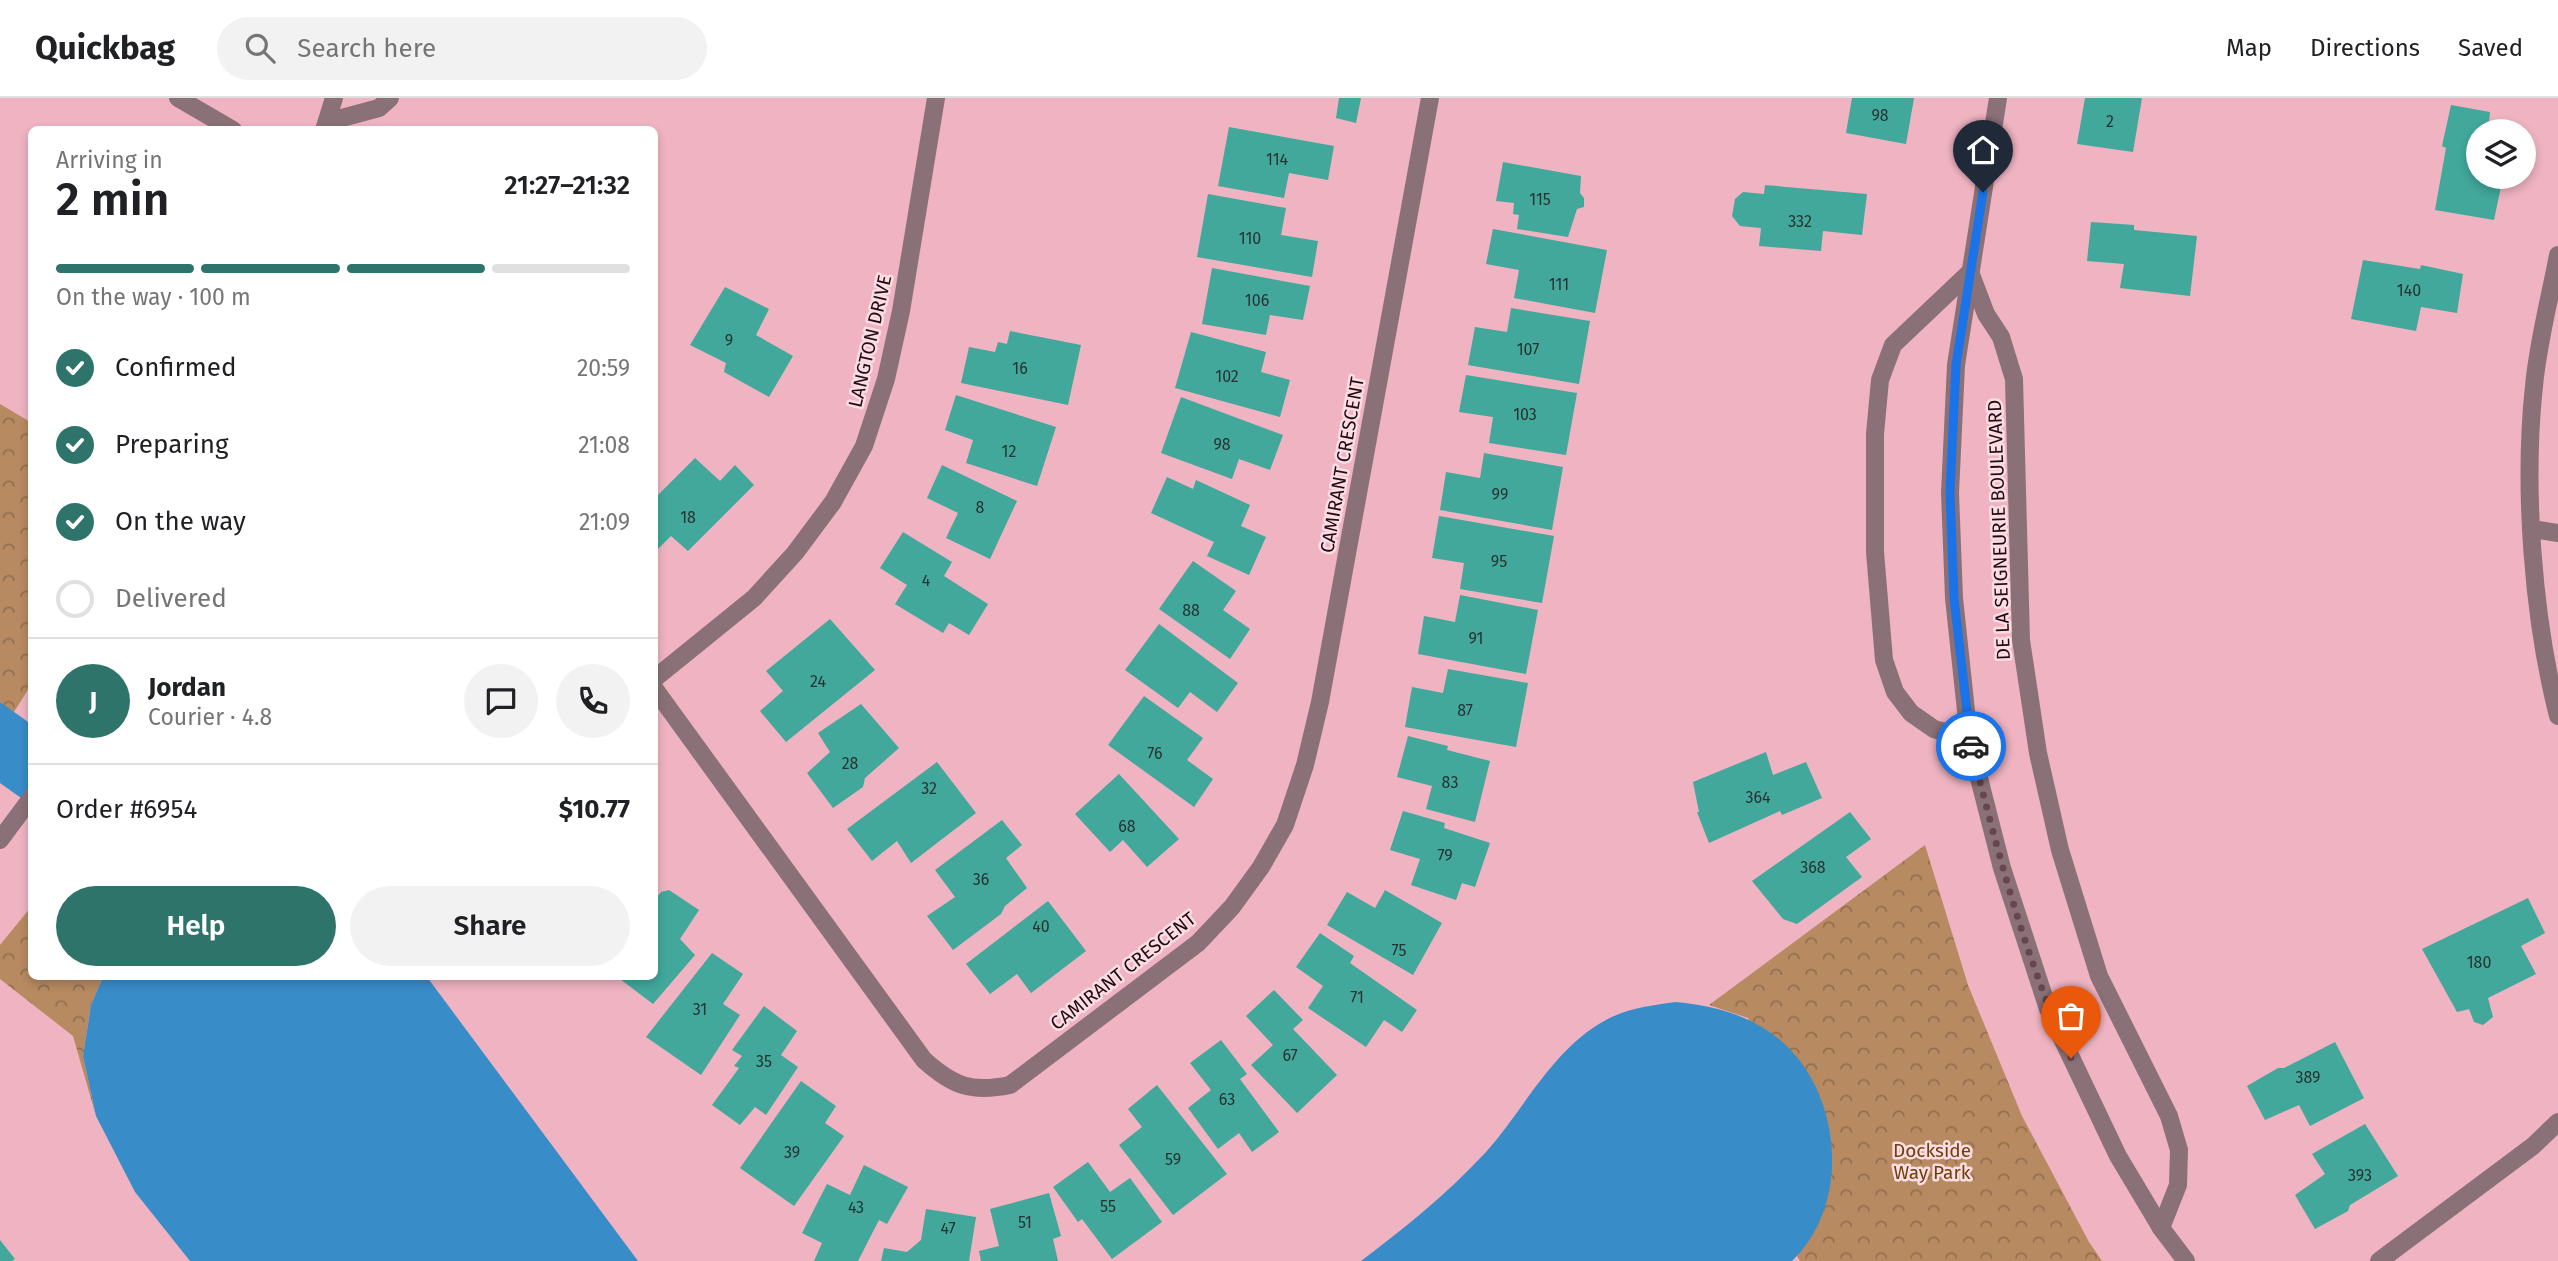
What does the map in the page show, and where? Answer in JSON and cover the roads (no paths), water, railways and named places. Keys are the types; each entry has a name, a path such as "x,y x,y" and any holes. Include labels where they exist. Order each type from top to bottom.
{"street":[{"path":"178,98 226,126"},
{"path":"325,126 334,98"},
{"path":"325,126 379,108 390,98"},
{"name":"LANGTON DRIVE","path":"658,676 754,598 795,553 833,502 864,446 886,379 901,311 936,98"},
{"name":"CAMIRANT CRESCENT","path":"658,694 924,1060 942,1076 965,1086 987,1089 1010,1085 1198,943 1232,907 1261,867 1285,825 1304,765 1322,688 1430,98"},
{"name":"DE LA SEIGNEURIE BOULEVARD","path":"1998,98 1956,365 1950,492 1954,598 1969,739 2002,869 2048,1009 2118,1156 2161,1228 2186,1261"},
{"path":"2558,255 2534,385 2530,456 2532,529 2546,670 2558,716"},
{"path":"1969,739 1934,729 1911,713 1895,692 1884,660 1874,552 1875,434 1880,380 1893,345 1970,272"},
{"name":"DE LA SEIGNEURIE BOULEVARD","path":"1970,272 1986,314 2001,337 2014,379 2021,640 2038,753 2060,850 2099,976 2169,1116 2179,1150 2178,1185 2161,1228"},
{"path":"2532,529 2558,533"},
{"path":"0,840 28,802"},
{"path":"2379,1261 2533,1146 2558,1122"}],"water":[{"path":"0,702 28,722 28,803 0,783"},
{"path":"102,980 429,980 638,1261 190,1261 135,1192 96,1116 83,1056 91,1005"},
{"path":"1676,1002 1731,1013 1769,1031 1801,1062 1816,1088 1827,1118 1832,1149 1831,1180 1824,1210 1811,1237 1792,1261 1361,1261 1426,1210 1486,1152 1543,1077 1575,1042 1614,1016"}],"park label":[{"name":"Dockside Way Park","path":"1932,1161"}]}
